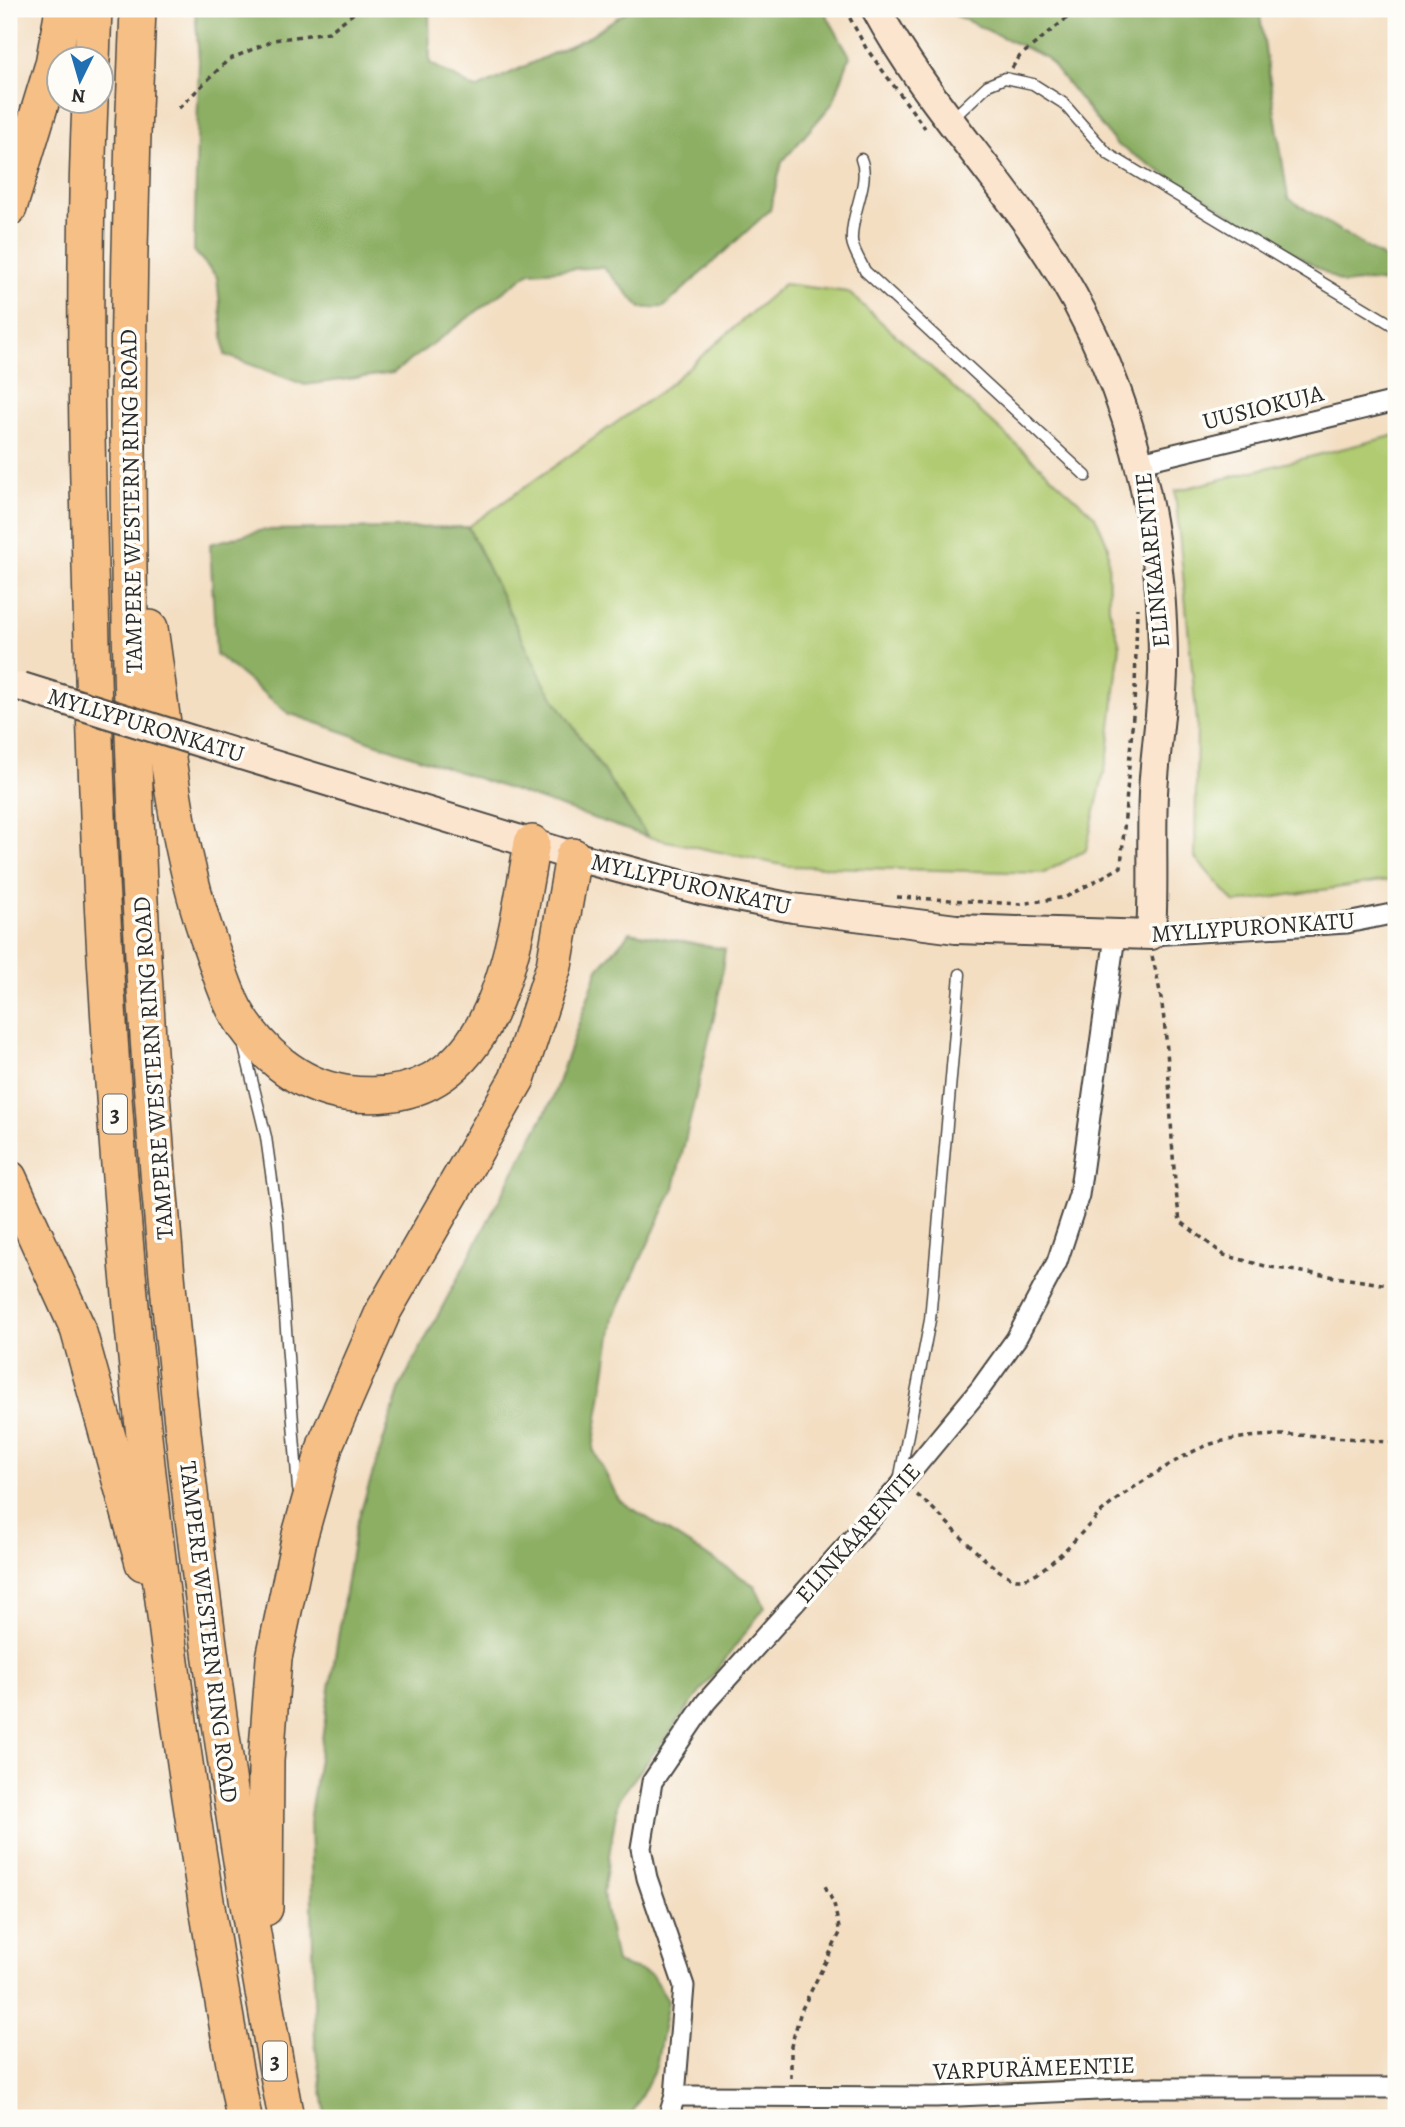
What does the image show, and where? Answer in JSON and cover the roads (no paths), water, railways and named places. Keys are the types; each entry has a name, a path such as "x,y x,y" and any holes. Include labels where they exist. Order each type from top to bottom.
{"highway":[{"path":"9,208 53,64 63,9"},
{"path":"93,46 94,9"},
{"name":"TAMPERE WESTERN RING ROAD","path":"138,9 131,171 127,478 135,763 144,951 167,1283 198,1566 264,2003 286,2118"},
{"name":"TAMPERE WESTERN RING ROAD","path":"89,116 87,171 88,474 95,761 107,1008 128,1285 168,1647 223,2006 244,2118"},
{"path":"127,478 183,851 197,908 236,1011 261,1046 302,1081 329,1090 383,1095 409,1090 436,1077 461,1058 496,1004 510,964 532,843"},
{"path":"264,2003 266,1761 274,1658 300,1535 326,1443 384,1310 517,1079 554,966 573,856"},
{"path":"9,1178 78,1329 103,1410 124,1500 168,1647"}],"street":[{"name":"ELINKAARENTIE","path":"876,9 904,59 1005,191 1059,271 1108,367 1141,462 1162,610 1163,683 1153,790 1151,935"},
{"name":"UUSIOKUJA","path":"1141,462 1396,401"},
{"name":"MYLLYPURONKATU","path":"15,684 573,856 701,890 793,908 956,929 1115,936 1347,923 1396,913"},
{"name":"ELINKAARENTIE","path":"668,2118 675,2096 684,1986 647,1878 641,1848 652,1782 706,1702 900,1486 981,1389 1016,1339 1057,1262 1079,1195 1115,936"},
{"name":"VARPURÄMEENTIE","path":"675,2096 936,2097 1144,2088 1396,2088"}],"lane":[{"path":"949,121 988,85 1004,78 1033,84 1063,103 1108,154 1396,327"},
{"path":"862,159 865,169 854,214 852,243 865,271 1086,476"},
{"path":"900,1486 930,1320 960,974"},
{"path":"236,1011 266,1137 278,1223 298,1475 300,1535"}]}
